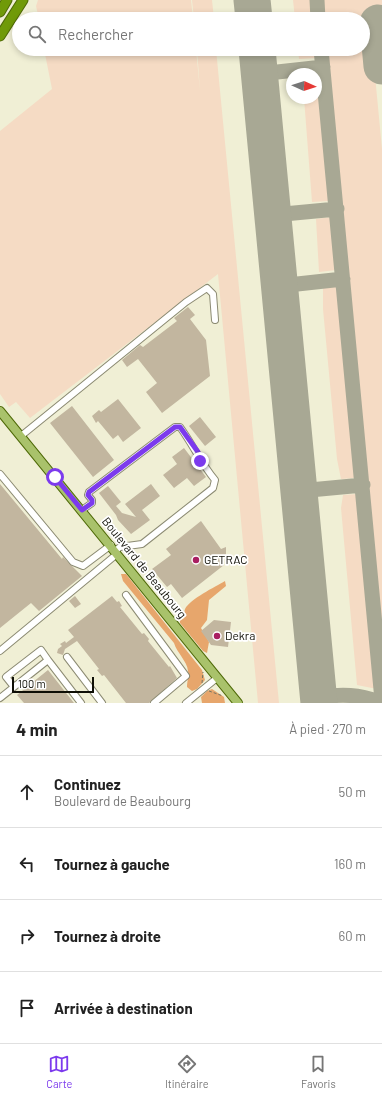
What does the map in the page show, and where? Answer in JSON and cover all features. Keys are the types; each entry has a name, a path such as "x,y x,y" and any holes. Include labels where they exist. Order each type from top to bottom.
{"highway":[{"path":"0,12 7,0"},
{"path":"15,12 23,0"},
{"path":"0,36 12,17"}],"main road":[{"name":"Boulevard de Beaubourg","path":"0,411 116,549 238,703"}],"street":[{"path":"21,436 186,302 207,288 213,294 215,320"},
{"path":"0,474 73,562 84,566 116,549 142,544 213,488 215,480 200,461 198,452 180,427 175,427 89,492 88,495 92,500 92,503 82,510"},
{"path":"0,651 116,549"},
{"path":"126,595 186,676 154,703"},
{"path":"14,687 6,677 41,650 81,703"},
{"path":"67,657 102,703"},
{"path":"0,698 48,660"},
{"path":"186,703 217,678"}],"shaded area":[{"path":"38,0 191,0 192,12 37,12 36,6"},
{"path":"192,0 212,0 213,12 193,12"},
{"path":"293,0 310,0 311,12 294,12"},
{"path":"323,0 382,0 382,22 370,23 370,12 324,12"},
{"path":"370,23 382,149 382,637 328,56 370,56"},
{"path":"45,56 197,56 200,91 198,56 217,56 279,703 258,703 218,274 30,418 16,402 9,407 0,394 0,131 52,89"},
{"path":"299,56 316,56 316,58 299,59"},
{"path":"304,104 321,104 329,201 312,202"},
{"path":"331,217 336,270 319,272 316,219"},
{"path":"337,286 355,478 341,479 337,459 323,309 323,287"},
{"path":"357,494 377,689 357,685 341,508 343,495"},
{"path":"121,574 126,574 202,670 205,680 197,689 192,691 187,687 188,675 184,660 174,643 123,581"},
{"path":"225,581 226,586 209,600 207,620 201,628 209,642 207,653 203,651 180,623 180,620 184,618 185,609 192,601"},
{"path":"212,689 224,697 225,703 202,703 201,697 207,691"}],"building":[{"path":"188,307 195,315 190,319 206,340 210,376 162,413 146,392 157,383 138,359 127,367 122,360 140,345 143,347 177,321 174,318"},
{"path":"118,399 141,428 123,442 118,435 113,439 98,421 96,423 92,416 99,410 101,412"},
{"path":"72,406 114,460 93,477 50,423"},
{"path":"200,417 216,437 205,446 189,426"},
{"path":"184,448 206,477 194,486 187,478 174,488 163,475 177,464 172,457"},
{"path":"0,484 62,559 63,557 82,576 39,611 31,603 0,628"},
{"path":"151,484 160,496 142,510 150,520 131,534 118,520 116,515 99,493 108,486 121,502 116,506 122,513 136,517 125,504"},
{"name":"GETRAC","path":"201,521 221,549 226,547 226,554 219,559 224,565 182,598 171,584 167,587 152,569 171,555 166,549"},
{"path":"75,596 81,604 75,608 69,601"},
{"path":"112,596 117,602 119,601 122,606 120,607 142,634 144,633 149,639 148,641 169,667 170,666 177,678 149,703 126,703 104,675 102,676 97,670 99,669 77,641 65,649 63,655 57,653 58,649 62,646 60,644 65,641 66,643 74,637 68,630"},
{"name":"Dekra","path":"214,620 231,622 228,647 211,645 201,631"},
{"path":"48,670 74,703 24,703 17,695"}],"taxiway":[{"path":"317,0 318,12"},
{"path":"381,51 382,41"},
{"path":"322,56 382,700"},
{"path":"259,74 323,67"},
{"path":"273,215 337,209"},
{"path":"279,286 343,279"},
{"path":"299,491 363,485"},
{"path":"318,697 335,695 350,696 365,698 382,703"}],"runway":[{"path":"252,0 253,12"},
{"path":"378,23 382,66"},
{"path":"258,56 319,703"}],"place":[{"name":"GETRAC","path":"196,560"},
{"name":"Dekra","path":"217,636"}],"route":[{"path":"55,477 82,510 92,503 92,500 88,495 89,492 175,427 180,427 198,452 200,461"}]}
